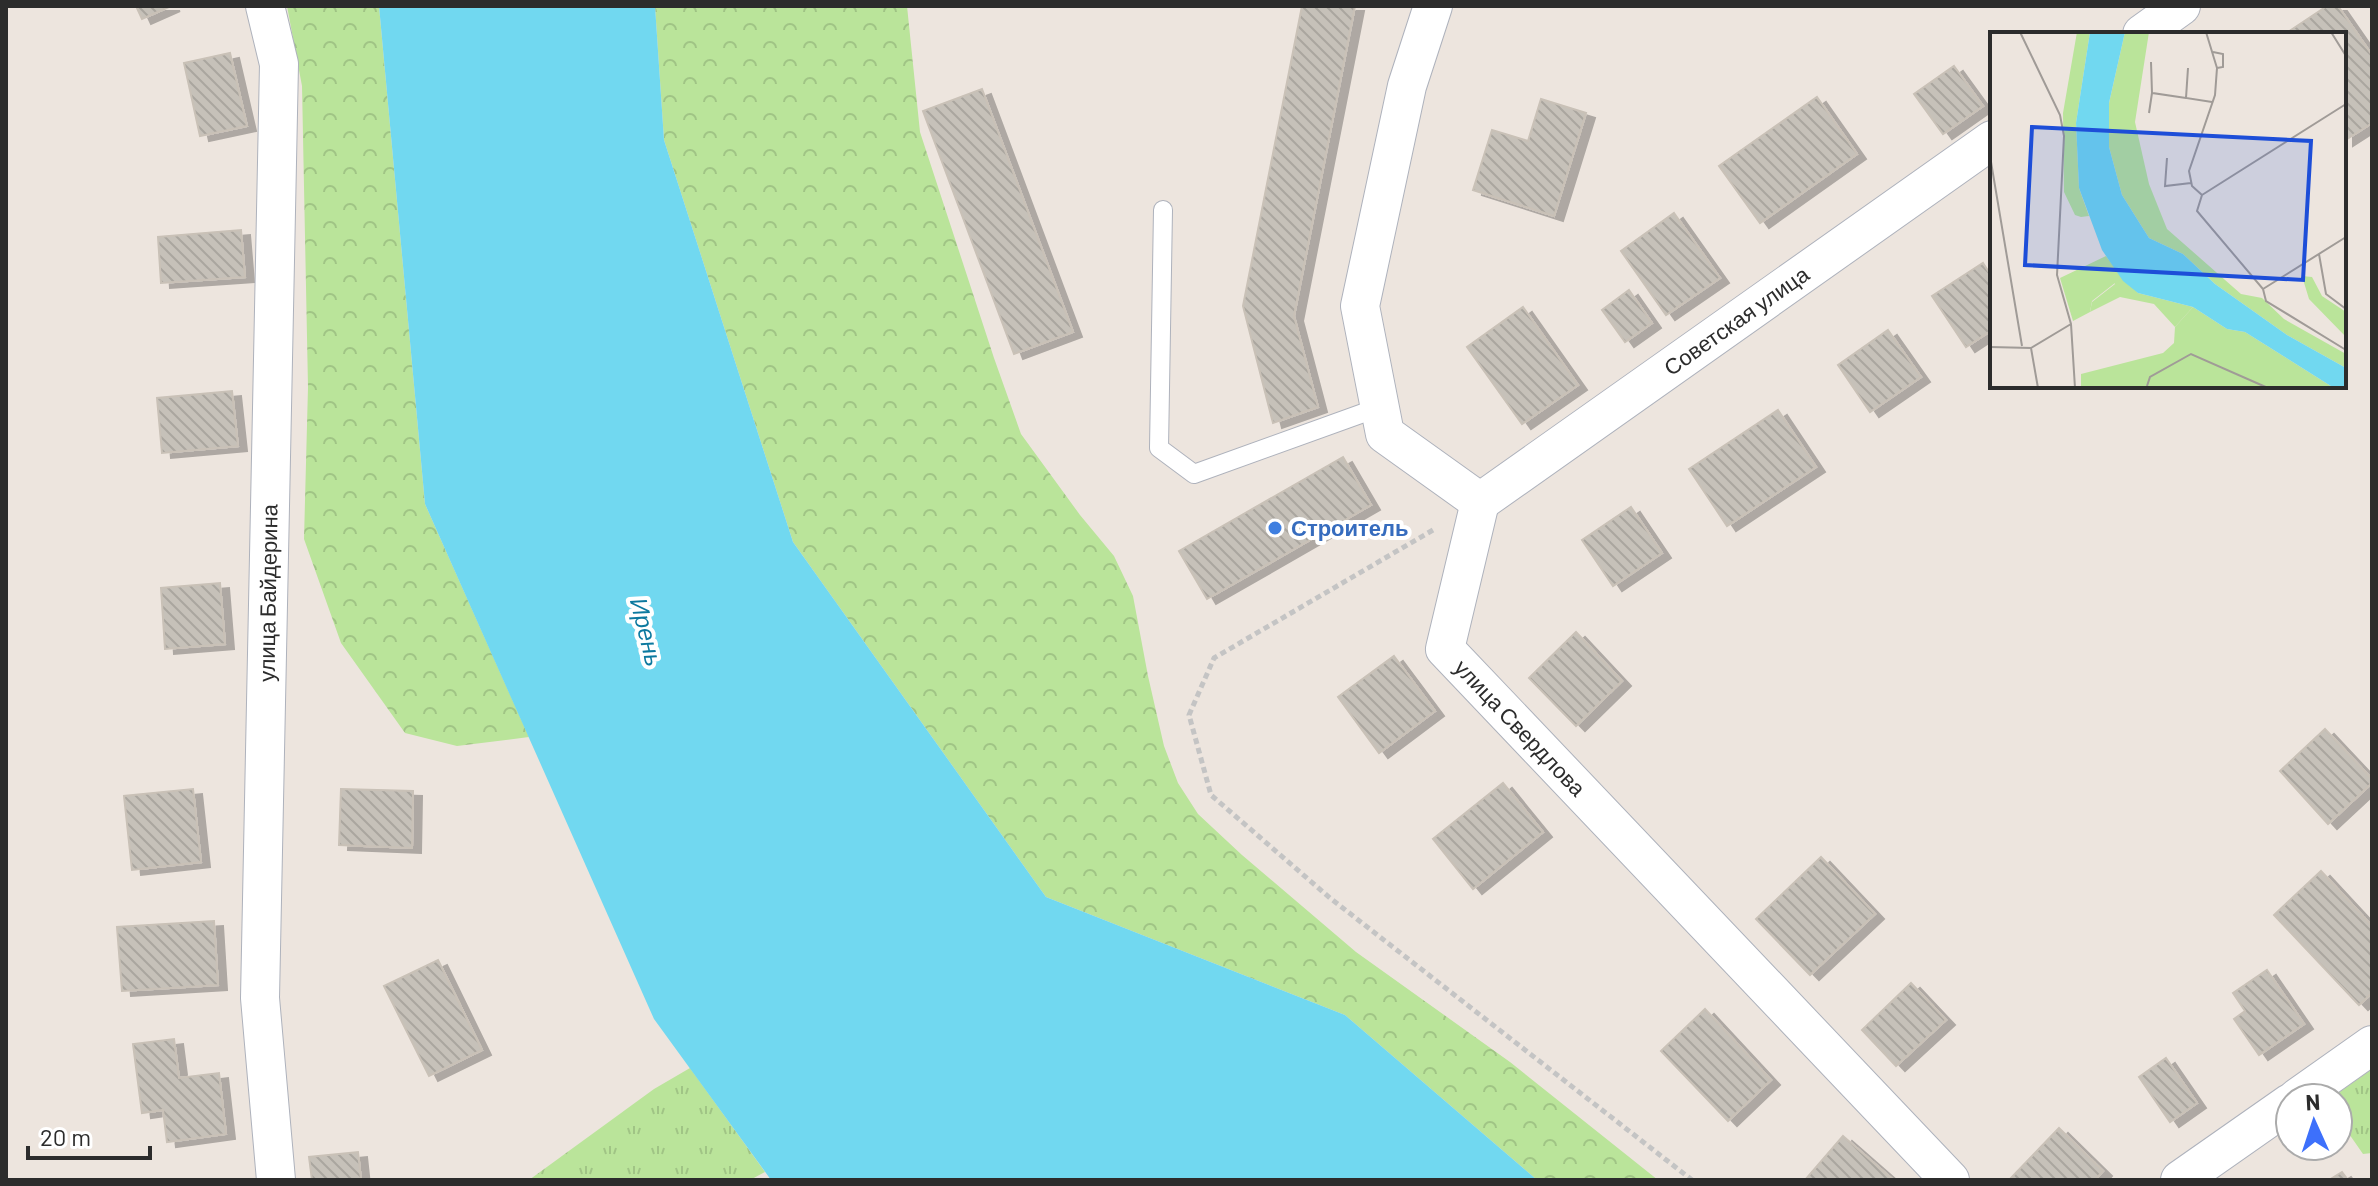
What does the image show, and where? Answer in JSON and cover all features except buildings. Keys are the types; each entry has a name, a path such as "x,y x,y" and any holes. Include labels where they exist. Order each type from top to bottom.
{"street":[{"name":"улица Байдерина","path":"265,6 279,64 260,998 276,1180"},
{"path":"1433,6 1407,86 1360,306 1385,434 1480,502"},
{"path":"2145,32 2181,6"},
{"name":"Советская улица","path":"1480,502 1990,141"},
{"name":"улица Свердлова","path":"1480,502 1445,649 1950,1180"},
{"path":"2320,1082 2372,1045"},
{"path":"2180,1180 2274,1114"}],"lane":[{"path":"1163,210 1159,448 1194,474 1380,407"}],"path":[{"path":"1480,502 1214,658 1189,715 1211,795 1330,898 1692,1180"}],"green space":[{"path":"287,6 379,6 425,504 529,737 457,746 405,733 341,643 304,539 308,387 302,86"},
{"path":"655,6 907,6 920,132 994,358 1021,434 1114,556 1133,596 1164,746 1178,783 1198,814 1356,952 1510,1062 1658,1180 1537,1180 1345,1015 1046,897 793,542 664,140"},
{"path":"690,1068 765,1172 750,1180 529,1180 654,1089"},
{"path":"2372,1069 2372,1153 2363,1154 2354,1141 2354,1082"}],"water":[{"name":"Ирень","path":"379,6 655,6 664,140 793,542 1046,897 1345,1015 1537,1180 771,1180 654,1019 425,504"}],"place":[{"name":"Строитель","path":"1275,528"}]}
